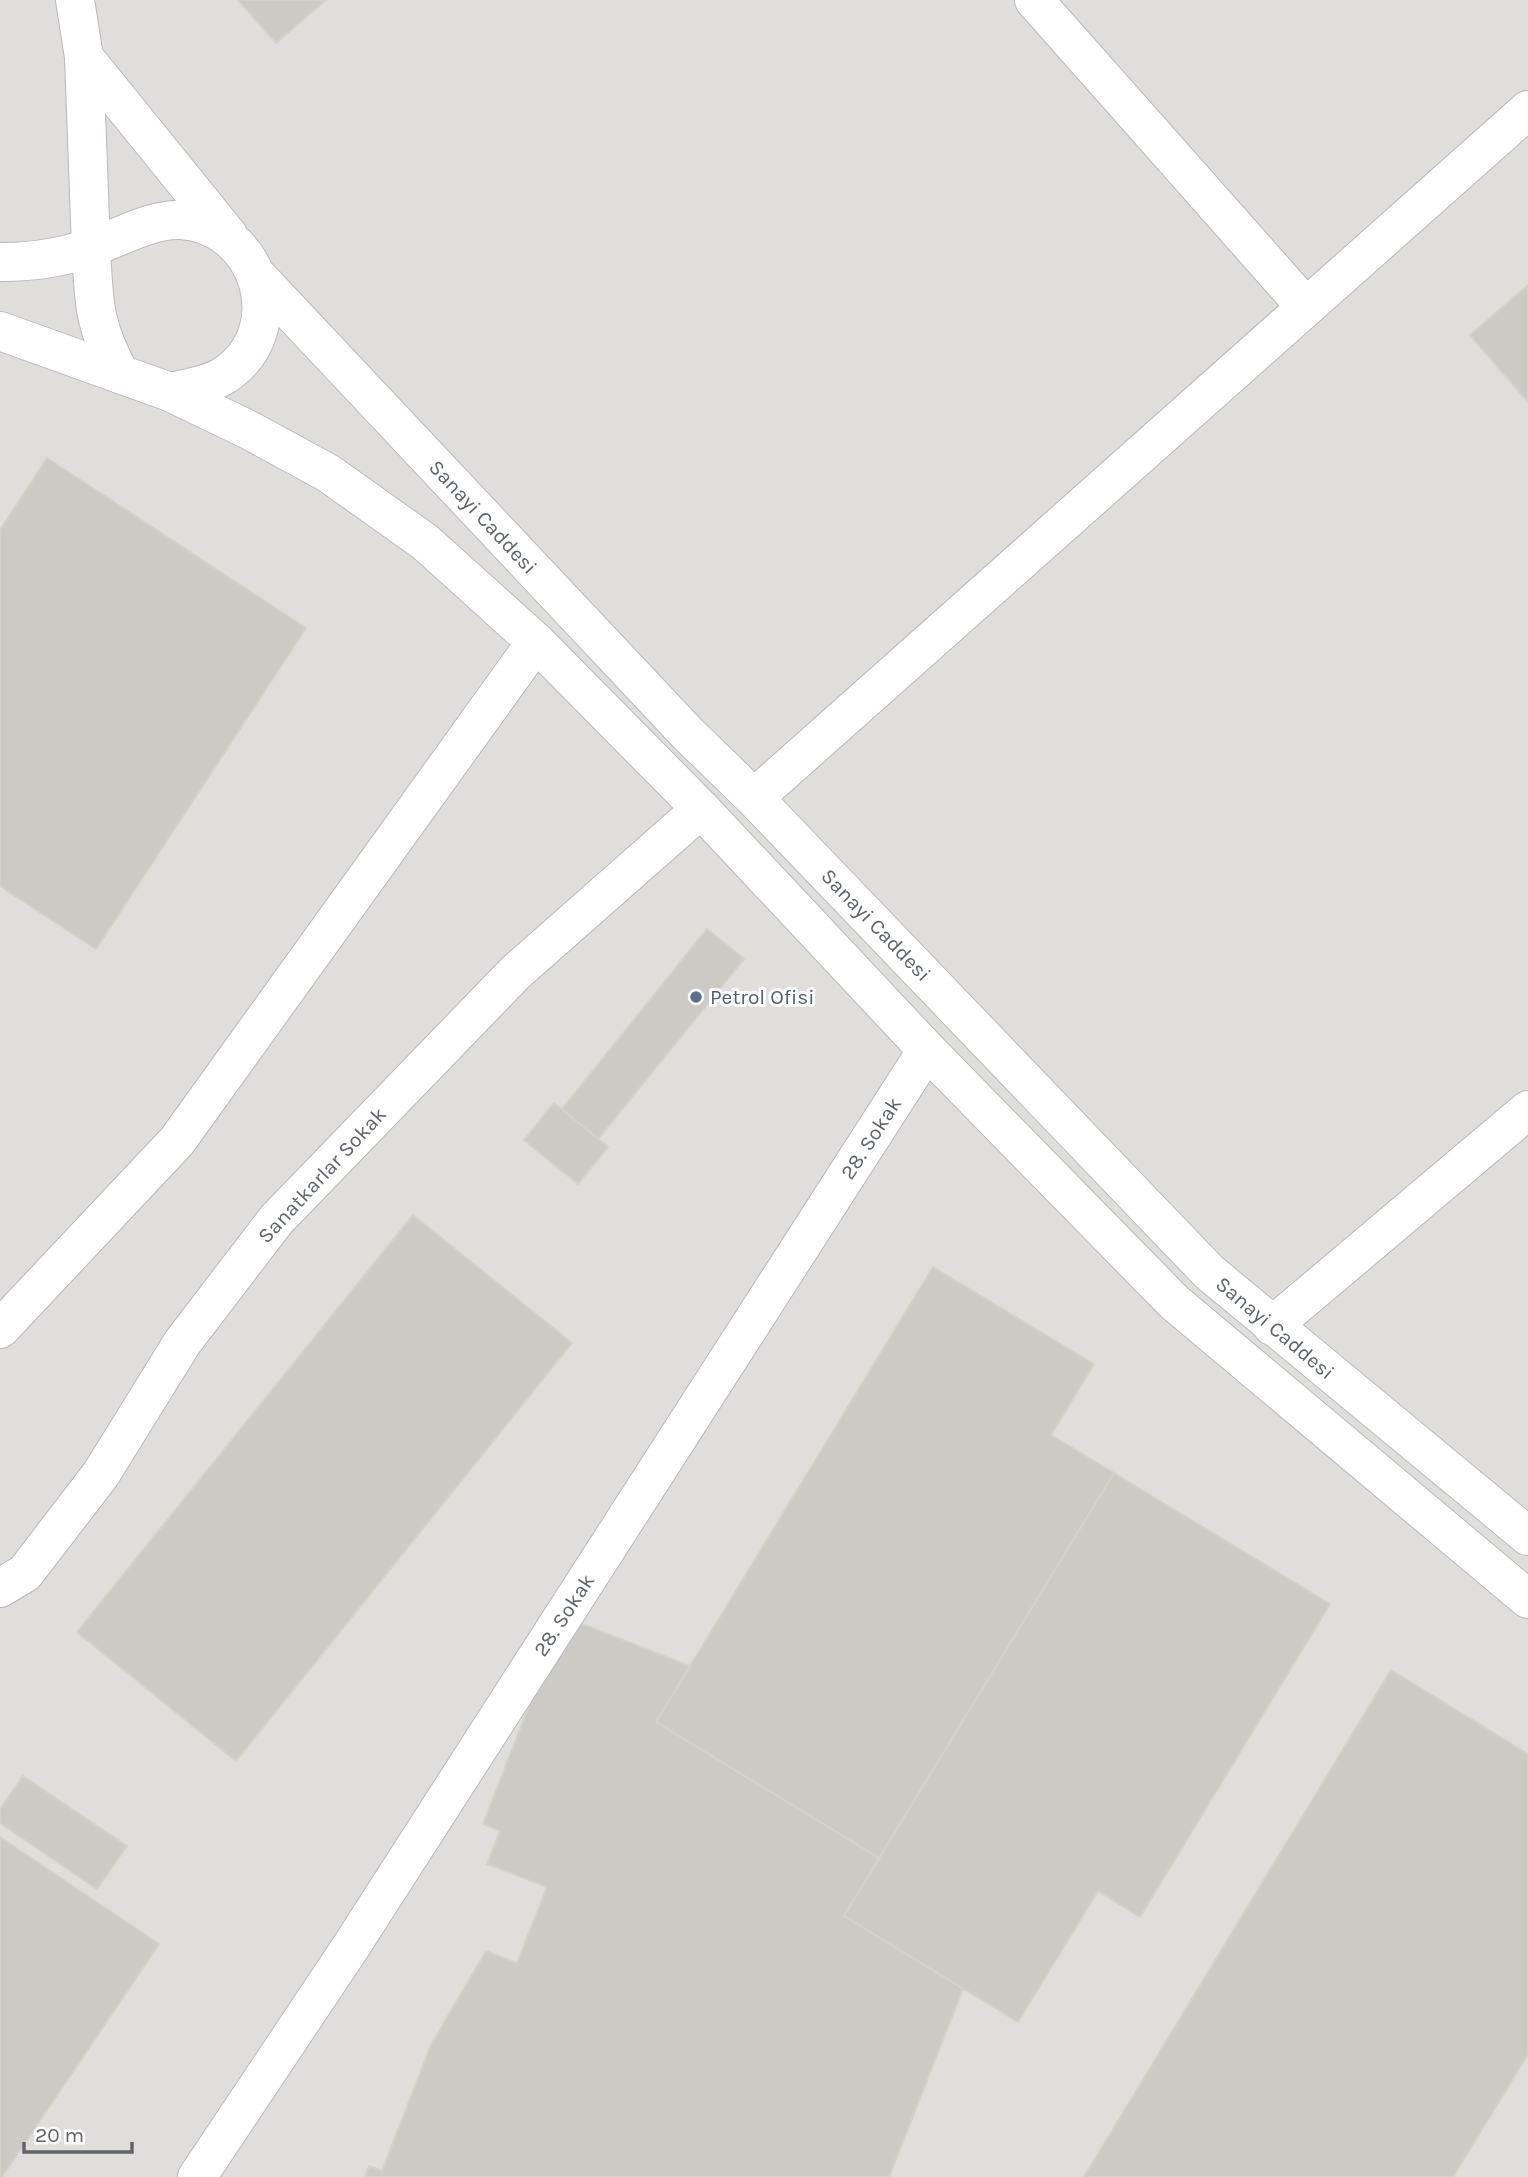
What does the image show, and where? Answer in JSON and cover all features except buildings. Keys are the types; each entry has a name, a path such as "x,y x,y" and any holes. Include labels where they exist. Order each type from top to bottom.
{"street":[{"path":"75,0 84,57 94,311 102,339 120,374"},
{"path":"1034,0 1305,306"},
{"path":"84,57 228,235 247,254 259,278 263,304 259,330 247,354 225,374 199,386 170,392"},
{"path":"754,798 1528,110"},
{"path":"0,262 35,262 91,248 152,224 179,220 205,224 228,235"},
{"name":"Sanayi Caddesi","path":"259,278 688,734 754,798 1209,1272 1528,1536"},
{"path":"0,331 170,392 328,472 425,542 536,642 701,809 927,1049 1174,1302 1261,1378 1528,1599"},
{"path":"0,1329 177,1141 536,642"},
{"name":"Sanatkarlar Sokak","path":"0,1588 25,1573 101,1474 182,1343 276,1220 516,972 701,809"},
{"name":"28. Sokak","path":"197,2177 350,1948 927,1049"},
{"path":"1272,1326 1528,1110"}],"shaded area":[{"path":"0,0 1528,0 1528,2177 0,2177"}],"place":[{"name":"Petrol Ofisi","path":"696,997"}]}
